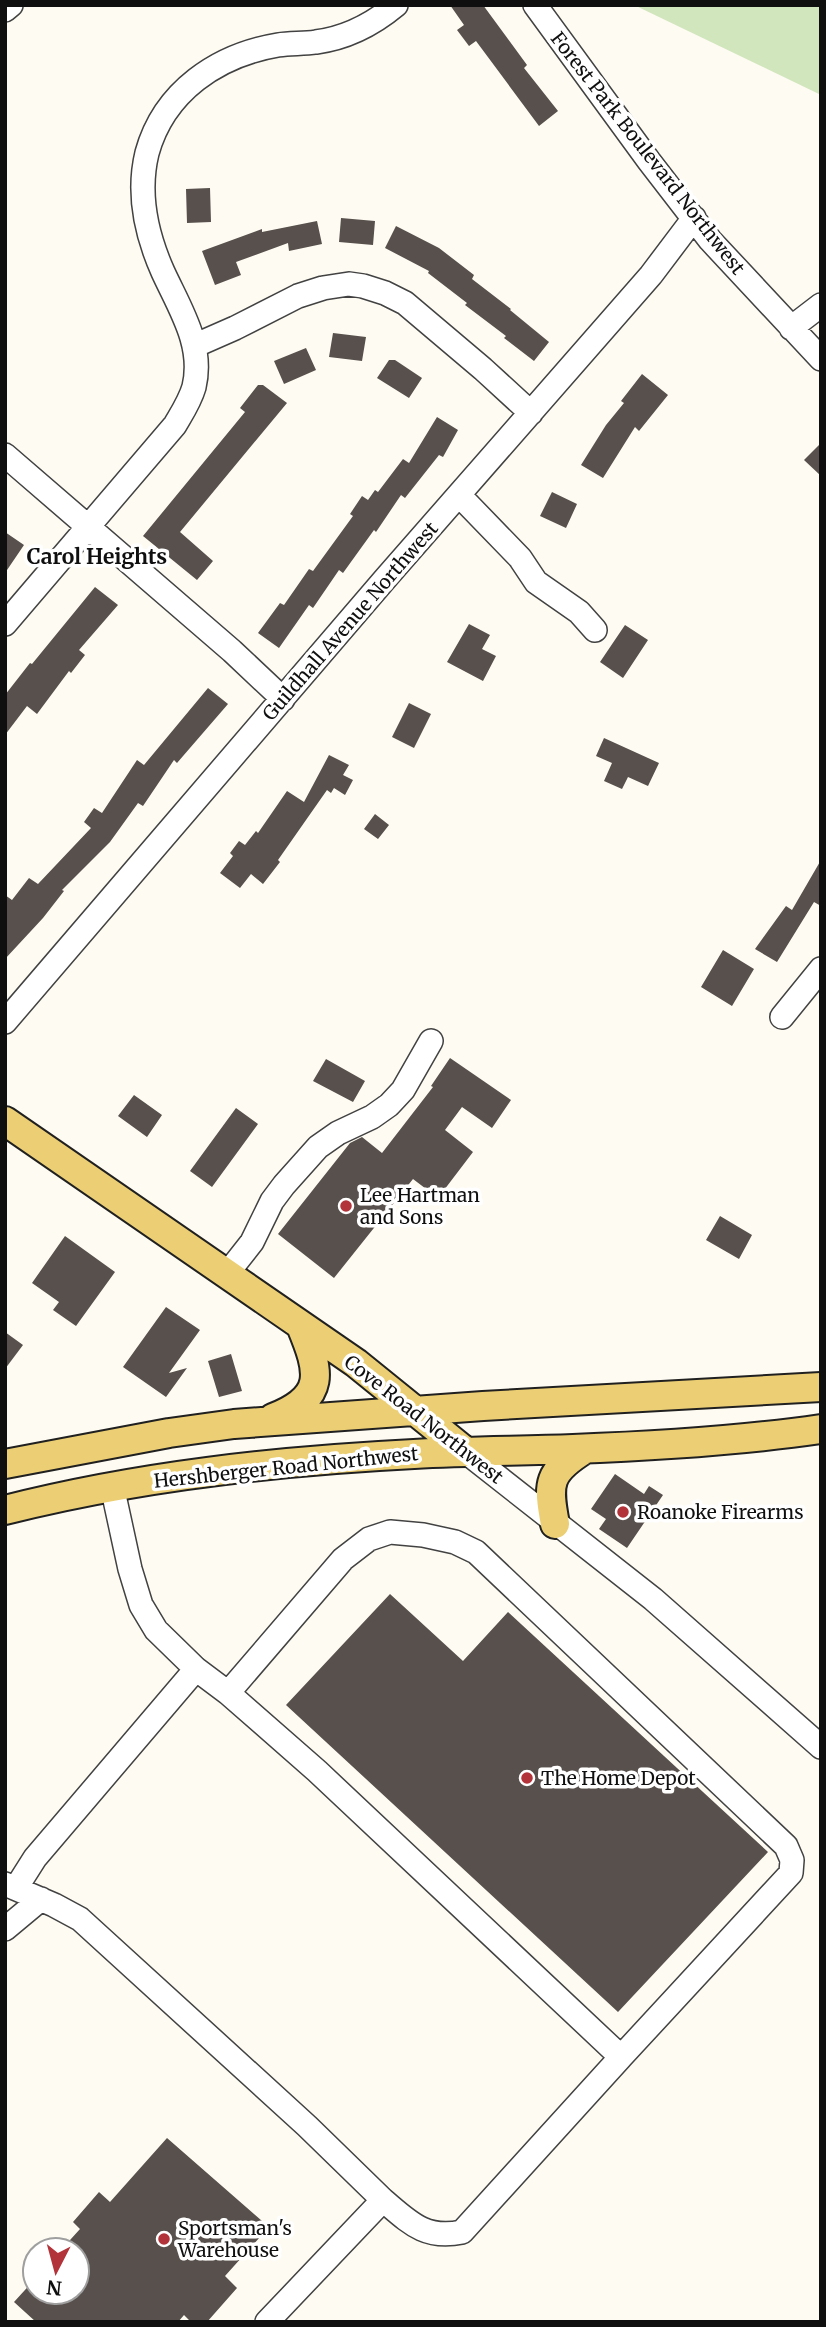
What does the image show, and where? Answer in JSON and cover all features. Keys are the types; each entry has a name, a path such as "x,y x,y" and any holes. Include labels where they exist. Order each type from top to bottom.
{"main road":[{"name":"Cove Road Northwest","path":"5,1121 356,1363 466,1452"},
{"path":"262,1422 290,1411 303,1403 311,1393 316,1371 314,1358 301,1326"},
{"path":"5,1464 169,1433 262,1422 821,1387"},
{"name":"Hershberger Road Northwest","path":"5,1510 112,1486 199,1472 310,1461 694,1443 821,1429"},
{"path":"555,1524 550,1497 551,1482 559,1466 585,1448"}],"street":[{"path":"5,10 11,5"},
{"path":"5,624 175,425 194,387 196,366 188,324 162,269 145,214 143,177 148,152 158,125 170,105 200,76 227,60 253,50 281,44 342,37 382,18 396,5"},
{"name":"Forest Park Boulevard Northwest","path":"535,5 694,218 750,285 821,359"},
{"name":"Guildhall Avenue Northwest","path":"5,1023 651,275 694,218"},
{"path":"194,346 298,296 323,288 363,286 405,303 531,413"},
{"path":"791,328 821,305"},
{"path":"5,456 284,699"},
{"path":"459,495 520,558 537,582 579,612 595,630"},
{"path":"782,1017 821,969"},
{"path":"226,1275 252,1242 272,1201 284,1185 318,1147 389,1105 403,1090 431,1041"},
{"name":"Cove Road Northwest","path":"466,1452 653,1599 821,1747"},
{"path":"112,1486 130,1569 141,1605 156,1630 196,1669 228,1693 317,1771 621,2057"},
{"path":"196,1669 11,1886 80,1919 307,2126 413,2227 437,2234 461,2232 791,1873 792,1860 786,1846 476,1552 454,1542 423,1535 390,1532 369,1539 343,1559 228,1693"},
{"path":"5,1929 41,1899"},
{"path":"267,2322 383,2200"}],"green space":[{"path":"634,5 821,5 821,95"}],"building":[{"path":"450,5 483,5 527,65 524,68 558,111 539,126 476,41 469,46 457,30 464,25"},
{"path":"210,188 211,222 187,223 186,189"},
{"path":"341,218 375,221 373,245 339,242"},
{"path":"317,221 322,244 289,251 288,243 236,262 241,275 215,285 202,251 262,229 262,232"},
{"path":"396,226 439,248 474,275 472,279 549,342 534,361 465,305 467,303 428,273 429,271 385,248"},
{"path":"333,333 366,337 362,361 329,357"},
{"path":"306,348 316,370 284,384 274,361"},
{"path":"389,360 395,360 422,378 409,398 377,378"},
{"path":"642,374 668,395 639,431 635,427 603,478 581,465 606,425 624,403 621,401"},
{"path":"258,385 263,385 287,403 180,532 213,561 197,580 143,536 245,412 240,408"},
{"path":"437,417 458,430 443,457 439,455 405,498 401,495 376,532 374,530 343,573 339,570 313,608 309,605 279,648 258,633 280,603 284,605 309,569 313,571 353,516 350,514 362,496 368,500 375,490 378,492 403,459 409,463"},
{"path":"821,443 821,476 804,460"},
{"path":"552,492 577,504 566,528 540,516"},
{"path":"5,532 24,545 5,573"},
{"path":"95,587 118,605 79,650 85,655 71,673 69,671 37,714 27,706 5,735 5,695"},
{"path":"469,624 490,635 482,649 496,656 483,681 447,662"},
{"path":"625,625 648,640 623,678 600,662"},
{"path":"208,688 228,704 177,763 174,760 143,806 138,803 110,842 62,890 64,891 43,918 5,959 5,895 12,900 29,878 38,884 91,828 84,822 94,808 102,813 137,760 144,765"},
{"path":"409,703 431,714 414,748 392,737"},
{"path":"604,738 659,763 648,786 628,777 622,789 604,781 612,763 596,756"},
{"path":"329,755 349,765 343,775 353,780 345,795 334,788 331,793 327,790 263,884 251,874 240,888 220,873 233,856 230,853 239,841 245,845 256,831 258,833 287,791 304,802"},
{"path":"375,814 389,825 378,839 364,829"},
{"path":"821,860 821,906 814,902 777,962 755,949 786,906 792,910"},
{"path":"723,950 754,969 732,1006 701,987"},
{"path":"450,1058 511,1100 492,1128 462,1107 445,1130 473,1152 438,1198 413,1179 334,1278 278,1234 350,1143 362,1137 382,1153 433,1087 431,1086"},
{"path":"326,1059 365,1081 353,1102 313,1081"},
{"path":"134,1095 162,1115 147,1137 118,1116"},
{"path":"236,1108 258,1124 212,1187 190,1171"},
{"path":"720,1216 752,1235 739,1259 706,1240"},
{"path":"65,1236 115,1272 76,1326 53,1310 59,1302 32,1283"},
{"path":"166,1307 200,1330 169,1373 187,1368 166,1397 123,1367"},
{"path":"5,1332 23,1345 5,1369"},
{"path":"231,1354 242,1391 219,1397 208,1361"},
{"path":"615,1474 644,1494 649,1486 663,1495 627,1548 599,1529 606,1519 591,1509"},
{"name":"The Home Depot","path":"390,1594 463,1661 508,1612 768,1852 618,2012 286,1705"},
{"name":"Sportsman's Warehouse","path":"167,2138 269,2227 225,2276 237,2288 207,2322 191,2322 184,2315 178,2322 36,2322 14,2302 21,2294 21,2306 91,2306 91,2236 74,2236 80,2229 73,2222 99,2192 110,2202"}],"place":[{"name":"Lee Hartman and Sons","path":"346,1206"},
{"name":"Roanoke Firearms","path":"623,1512"},
{"name":"The Home Depot","path":"527,1778"},
{"name":"Sportsman's Warehouse","path":"164,2239"}],"district":[{"name":"Carol Heights","path":"97,556"}]}
